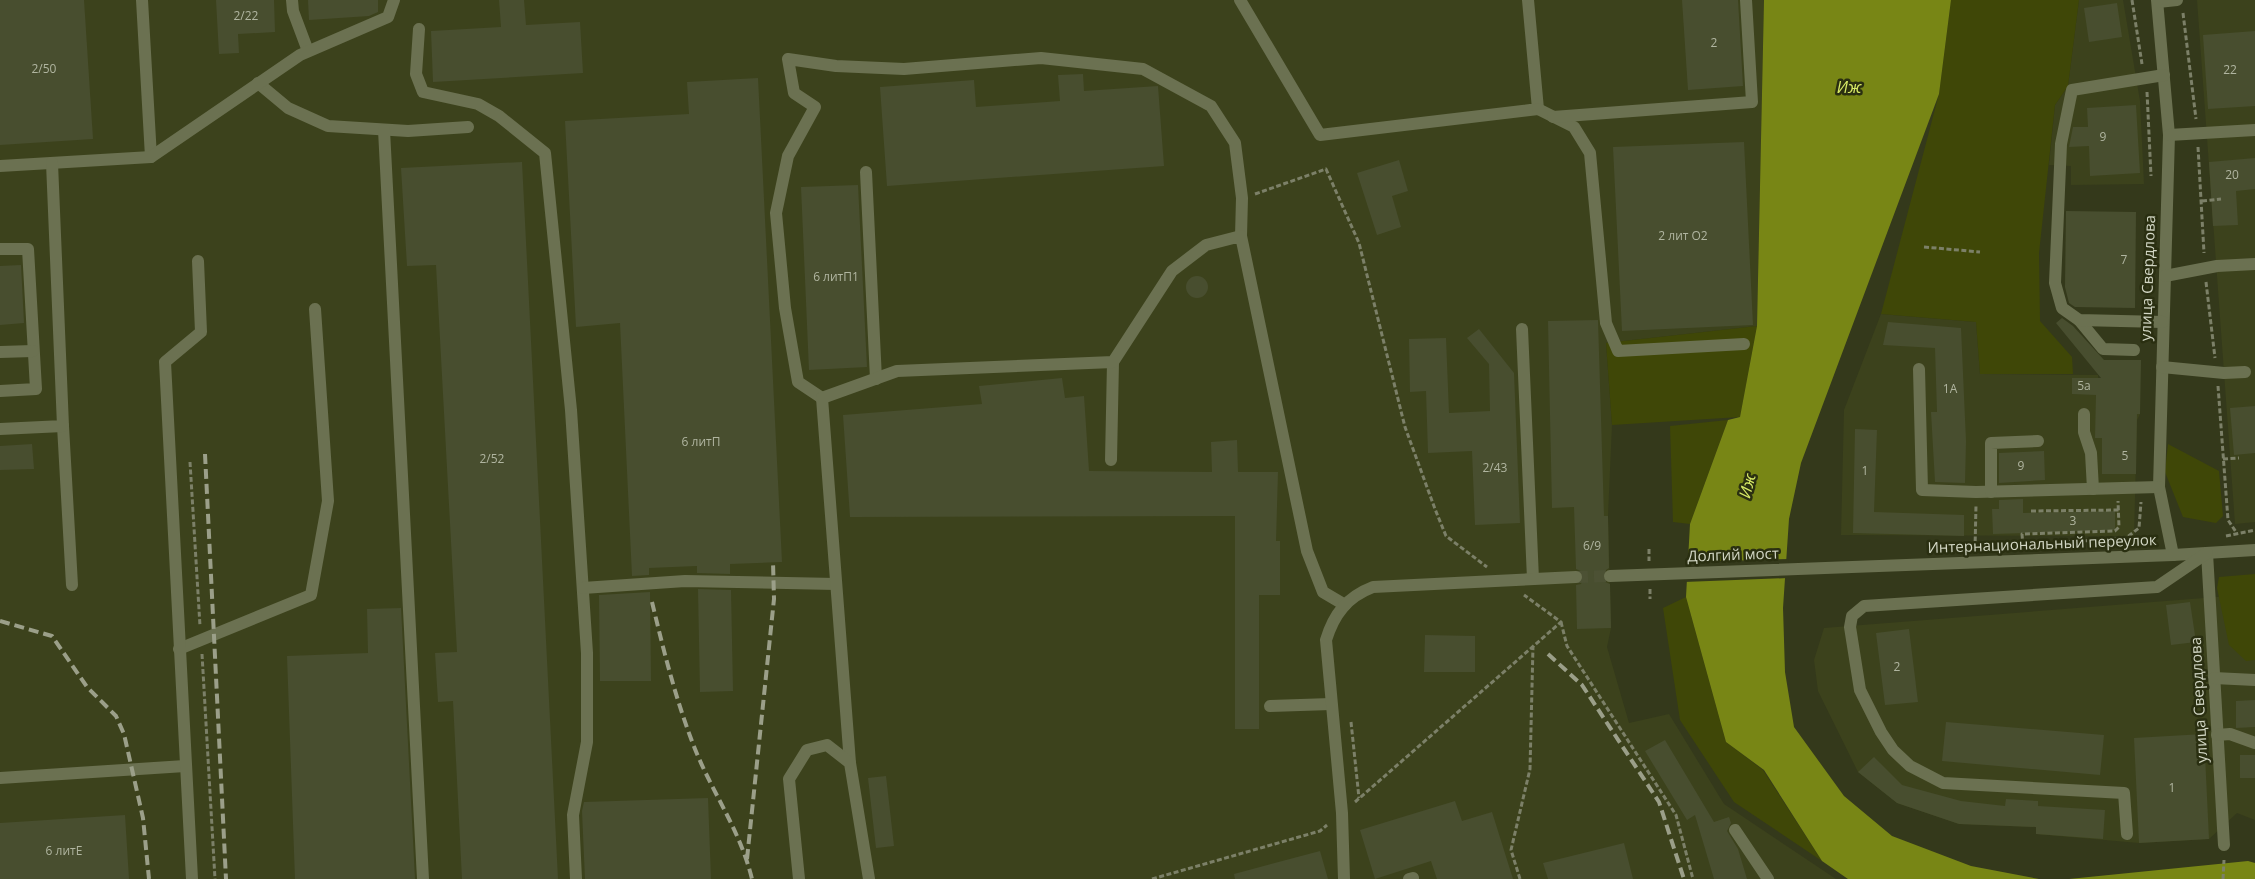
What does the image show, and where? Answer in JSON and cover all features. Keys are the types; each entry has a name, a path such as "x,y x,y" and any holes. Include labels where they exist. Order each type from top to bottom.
{"street":[{"path":"142,0 151,157"},
{"path":"292,0 293,11 308,51"},
{"path":"0,166 151,157 308,51 388,17 394,0"},
{"path":"1240,0 1320,135 1538,110 1574,127 1590,153 1606,323 1618,351 1744,344"},
{"path":"1528,0 1538,110"},
{"path":"1553,117 1752,102 1746,0"},
{"path":"2158,1 2180,5"},
{"name":"улица Свердлова","path":"2158,1 2169,135 2159,487 2173,555"},
{"path":"419,29 416,74 423,92 478,104 499,116 545,153 571,410 587,653 587,742 573,815 576,879"},
{"path":"822,398 798,382 785,308 776,213 788,156 815,107 794,93 788,59 836,66 904,69 1041,58 1143,68 1211,106 1235,143 1242,198 1241,236 1307,551 1323,592 1345,605"},
{"path":"2134,350 2103,349 2079,320 2062,308 2055,283 2061,144 2072,90 2164,75"},
{"path":"258,84 288,108 328,126 408,131 468,127"},
{"path":"384,130 423,879"},
{"path":"2169,135 2197,135 2255,130"},
{"path":"52,163 72,585"},
{"path":"866,172 876,379"},
{"path":"1111,460 1113,362 1172,271 1206,245 1241,236"},
{"path":"0,249 28,249 36,389 0,391"},
{"path":"192,879 165,362 201,332 198,261"},
{"path":"2164,276 2204,268 2255,264"},
{"path":"179,650 310,595 328,501 315,309"},
{"path":"2079,320 2163,322"},
{"path":"1522,329 1533,580"},
{"path":"0,352 33,351"},
{"path":"822,398 897,371 1113,362"},
{"path":"2162,367 2217,372 2244,372"},
{"path":"1919,369 1922,490 1991,492 2159,487"},
{"path":"822,398 850,764 869,879"},
{"path":"2084,414 2084,432 2091,453 2093,489"},
{"path":"0,429 63,426"},
{"path":"1991,492 1991,443 2038,441"},
{"name":"Интернациональный переулок","path":"1830,568 2207,554 2255,550"},
{"path":"2127,834 2124,793 1943,784 1910,766 1893,750 1881,732 1860,690 1850,627 1852,616 1864,606 2157,587 2207,554"},
{"name":"улица Свердлова","path":"2207,554 2224,845"},
{"name":"Долгий мост","path":"1610,576 1830,568"},
{"path":"1344,879 1342,813 1326,640 1331,625 1345,605 1356,594 1373,587 1576,577"},
{"path":"583,588 685,581 836,584"},
{"path":"2214,678 2255,680"},
{"path":"1270,706 1331,704"},
{"path":"2217,735 2230,734 2255,742"},
{"path":"799,879 789,779 807,750 827,745 850,764"},
{"path":"0,778 185,766"},
{"path":"1736,830 1768,879"}],"path":[{"path":"2132,0 2148,98 2151,185"},
{"path":"2180,5 2197,135 2202,201 2204,268 2217,372 2228,520 2236,532"},
{"path":"1242,198 1326,169 1359,243 1405,428 1446,536 1560,622 1567,646 1676,815 1693,879"},
{"path":"2202,201 2221,199"},
{"path":"1924,247 1980,252"},
{"path":"2223,459 2239,458"},
{"path":"190,462 215,879"},
{"path":"2060,543 2139,528 2142,487"},
{"path":"2118,488 2120,533"},
{"path":"1976,492 1976,549"},
{"path":"2031,511 2119,510"},
{"path":"2023,542 2022,534 2120,533"},
{"path":"2013,546 2032,545"},
{"path":"1966,549 1985,548"},
{"path":"1649,549 1649,564"},
{"path":"1152,879 1320,831 1560,622"},
{"path":"1520,879 1511,850 1530,768 1533,645"},
{"path":"1350,714 1359,798"},
{"path":"2223,879 2224,860"}],"shaded area":[{"path":"0,0 1764,0 1757,326 1606,343 1612,425 1608,516 1611,628 1607,647 1629,723 1669,714 1724,804 1836,879 0,879"},
{"path":"1951,0 2079,0 2068,86 2055,105 2039,253 2040,321 2072,357 2073,374 1980,374 1976,322 1881,314 1939,94"},
{"path":"2079,0 2123,0 2140,101 2144,184 2071,185 2071,166 2049,165 2055,105 2068,86"},
{"path":"2197,0 2255,0 2255,522 2235,524"},
{"path":"1881,314 1976,322 1980,374 2098,375 2100,412 2140,414 2137,420 2134,536 1841,535 1844,410"},
{"path":"1757,326 1740,417 1612,425 1606,343"},
{"path":"1728,420 1690,524 1673,522 1670,426"},
{"path":"2168,444 2219,471 2223,516 2216,523 2183,517 2165,472"},
{"path":"2255,574 2255,660 2246,661 2229,645 2217,588 2219,577"},
{"path":"2255,594 2255,820 2237,813 2209,839 2139,843 2036,834 2036,827 1959,824 1897,803 1858,772 1818,691 1814,660 1824,628"},
{"path":"1686,597 1726,742 1763,770 1822,861 1734,802 1680,720 1663,608"}],"water":[{"name":"Иж","path":"1764,0 1951,0 1939,94 1801,463 1789,519 1783,608 1785,672 1794,727 1844,796 1892,836 1971,866 2039,879 1848,879 1822,861 1764,770 1726,742 1686,597 1690,524 1728,420 1740,417 1757,326"},
{"path":"2248,861 2255,863 2255,879 2069,879"}],"pier":[{"path":"1789,559 1788,578 1684,582 1686,562"}],"building":[{"path":"0,0 84,0 93,139 0,145"},
{"path":"216,0 274,0 275,32 238,34 239,53 219,54"},
{"path":"308,0 378,0 378,12 369,16 309,20"},
{"path":"499,0 524,0 526,25 580,22 583,73 433,82 431,31 501,27"},
{"path":"1682,0 1738,0 1743,86 1688,90"},
{"path":"2117,3 2122,37 2089,42 2084,8"},
{"path":"2255,31 2255,106 2208,109 2203,35"},
{"path":"1083,74 1084,91 1158,86 1164,166 887,186 880,87 974,80 976,107 1060,101 1058,75"},
{"path":"758,78 782,562 730,564 730,574 697,573 697,566 649,568 649,575 632,576 620,323 576,327 565,121 689,114 687,82"},
{"path":"2136,105 2140,173 2090,176 2089,146 2069,147 2073,127 2088,127 2087,108"},
{"path":"1744,142 1753,325 1622,331 1613,147"},
{"path":"2255,158 2255,189 2236,191 2238,225 2213,226 2209,162"},
{"path":"1399,160 1408,191 1392,196 1401,227 1377,235 1357,173"},
{"path":"522,162 558,879 462,879 453,701 438,702 435,653 457,652 436,265 407,266 401,168"},
{"path":"858,185 867,367 809,370 801,187"},
{"path":"2066,211 2136,212 2135,308 2075,307 2069,303 2065,287"},
{"path":"21,265 24,323 0,325 0,266"},
{"path":"1193,276 1201,276 1208,283 1208,291 1201,298 1193,298 1186,291 1186,283"},
{"path":"2062,318 2073,326 2104,360 2141,360 2140,414 2137,414 2136,474 2102,474 2102,438 2095,438 2096,395 2072,394 2072,378 2101,378 2056,323"},
{"path":"1598,320 1604,516 1608,516 1609,568 1603,572 1602,577 1603,581 1610,584 1611,628 1577,629 1576,585 1581,584 1584,577 1583,572 1576,569 1574,507 1552,508 1548,321"},
{"path":"1888,322 1961,328 1966,441 1965,483 1935,482 1931,412 1937,412 1935,348 1883,345"},
{"path":"1479,329 1514,373 1520,523 1475,525 1472,451 1428,453 1426,391 1410,392 1409,339 1446,338 1449,413 1490,411 1489,364 1467,338"},
{"path":"1062,378 1065,398 1084,396 1089,471 1212,472 1211,442 1237,440 1238,472 1278,472 1276,541 1280,541 1280,595 1259,595 1259,729 1235,729 1235,516 850,517 843,415 982,404 979,386"},
{"path":"2255,406 2255,453 2234,455 2230,408"},
{"path":"1855,429 1877,430 1874,512 1964,515 1964,536 1853,533"},
{"path":"32,444 34,469 0,470 0,446"},
{"path":"2044,451 2045,480 1999,483 1999,453"},
{"path":"2023,499 2023,513 2115,511 2115,530 1993,534 1992,509 1999,509 1999,500"},
{"path":"698,589 731,590 733,691 700,692"},
{"path":"650,592 651,681 600,681 599,595"},
{"path":"2190,602 2196,642 2171,645 2166,605"},
{"path":"401,608 415,879 295,879 287,656 368,653 367,609"},
{"path":"1909,629 1918,702 1885,705 1876,633"},
{"path":"1425,635 1475,636 1475,672 1424,672"},
{"path":"2255,700 2255,727 2236,728 2236,701"},
{"path":"1946,722 2104,735 2100,775 1942,761"},
{"path":"2204,734 2209,839 2139,843 2134,738"},
{"path":"1665,740 1714,822 1729,817 1731,823 1727,831 1738,849 1747,879 1714,879 1695,815 1687,820 1645,751"},
{"path":"2240,755 2255,755 2255,778 2240,778"},
{"path":"1874,757 1902,785 1961,801 2005,806 2006,799 2038,801 2038,806 2105,810 2103,839 2036,834 2036,827 1959,824 1897,803 1858,772"},
{"path":"886,776 894,846 876,848 868,778"},
{"path":"708,798 711,879 585,879 582,811 584,802"},
{"path":"1455,801 1462,821 1492,812 1513,879 1437,879 1431,861 1375,879 1360,830"},
{"path":"125,815 129,879 0,879 0,823"},
{"path":"1624,843 1633,879 1548,879 1543,863"},
{"path":"1320,851 1328,879 1235,879 1234,874"}],"tunnel":[{"path":"1576,577 1610,576"}],"railway":[{"path":"205,454 226,879"},
{"path":"747,859 774,599 773,562"},
{"path":"652,602 671,676 688,731 702,765 741,844 752,879"},
{"path":"0,621 52,636 87,687 116,716 124,734 143,818 149,879"},
{"path":"1548,654 1582,685 1659,802 1684,879"}]}
